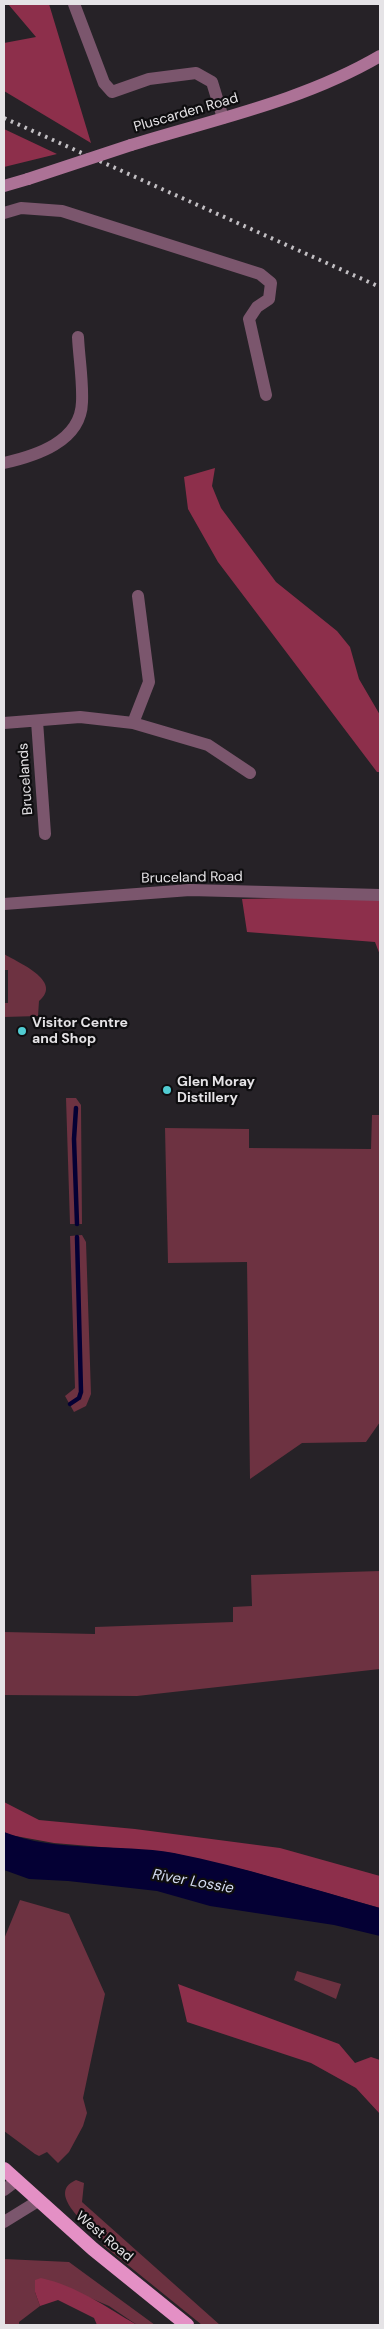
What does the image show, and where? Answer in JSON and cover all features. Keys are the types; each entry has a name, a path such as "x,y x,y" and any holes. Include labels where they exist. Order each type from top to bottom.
{"highway":[{"name":"West Road","path":"4,2169 120,2272 187,2325"}],"main road":[{"name":"Pluscarden Road","path":"4,186 131,145 300,95 377,58"}],"street":[{"path":"74,4 104,84 112,92 149,79 196,72 212,82 223,118"},
{"path":"4,213 21,208 62,211 260,274 271,283 269,300 257,307 249,319 266,395"},
{"path":"4,463 24,458 56,445 74,428 83,404 78,336"},
{"path":"133,723 150,682 138,596"},
{"path":"4,723 80,717 133,723 208,745 250,773"},
{"name":"Brucelands","path":"37,721 45,834"},
{"name":"Bruceland Road","path":"4,904 190,890 380,895"},
{"path":"4,2190 16,2181"},
{"path":"4,2222 38,2201"}],"shaded area":[{"path":"8,4 49,4 91,143 4,91 4,43 36,37"},
{"path":"4,129 57,154 4,167"},
{"path":"215,468 212,486 221,508 276,582 337,631 350,647 359,679 380,715 380,772 377,772 218,562 188,509 184,477"},
{"path":"380,896 380,955 375,942 247,932 242,899"},
{"path":"4,954 36,973 46,986 45,994 39,1001 38,1016 4,1017 4,1003 8,1003 8,970 4,970"},
{"path":"66,1098 76,1098 81,1105 82,1224 70,1224"},
{"path":"372,1115 380,1115 380,1422 366,1442 302,1443 250,1479 247,1262 168,1263 165,1128 249,1129 249,1148 371,1149"},
{"path":"82,1235 86,1242 91,1394 86,1406 74,1412 65,1396 75,1388 70,1236"},
{"path":"380,1571 380,1669 137,1696 4,1695 4,1632 95,1634 95,1627 233,1622 233,1607 252,1606 251,1575"},
{"path":"4,1802 39,1820 135,1829 280,1848 380,1876 380,1908 249,1871 172,1853 54,1843 10,1835 4,1832"},
{"path":"20,1900 69,1914 105,1994 83,2098 87,2113 83,2126 69,2152 58,2163 47,2152 39,2156 35,2154 4,2131 4,1939"},
{"path":"297,1971 341,1984 336,1999 294,1980"},
{"path":"178,1984 339,2044 355,2063 371,2057 380,2060 380,2114 356,2088 311,2063 187,2022"},
{"path":"76,2180 84,2183 82,2202 220,2325 202,2325 103,2245 106,2242 74,2212 68,2203 65,2194 67,2186"},
{"path":"4,2259 69,2262 155,2325 137,2325 109,2306 88,2297 35,2292 40,2306 19,2322 19,2325 4,2325"},
{"path":"41,2278 67,2286 137,2325 97,2325 94,2318 58,2300 40,2306 35,2292 35,2280"}],"water":[{"name":"River Lossie","path":"4,1832 24,1839 45,1843 131,1848 174,1853 278,1879 380,1908 380,1936 334,1925 210,1906 157,1891 68,1881 29,1879 4,1870"}],"waterway":[{"path":"76,1108 74,1139 77,1224"},
{"path":"70,1404 79,1398 81,1392 77,1237"}],"railway":[{"path":"4,118 380,287"}],"place":[{"name":"Visitor Centre and Shop","path":"22,1031"},
{"name":"Glen Moray Distillery","path":"167,1090"}]}
